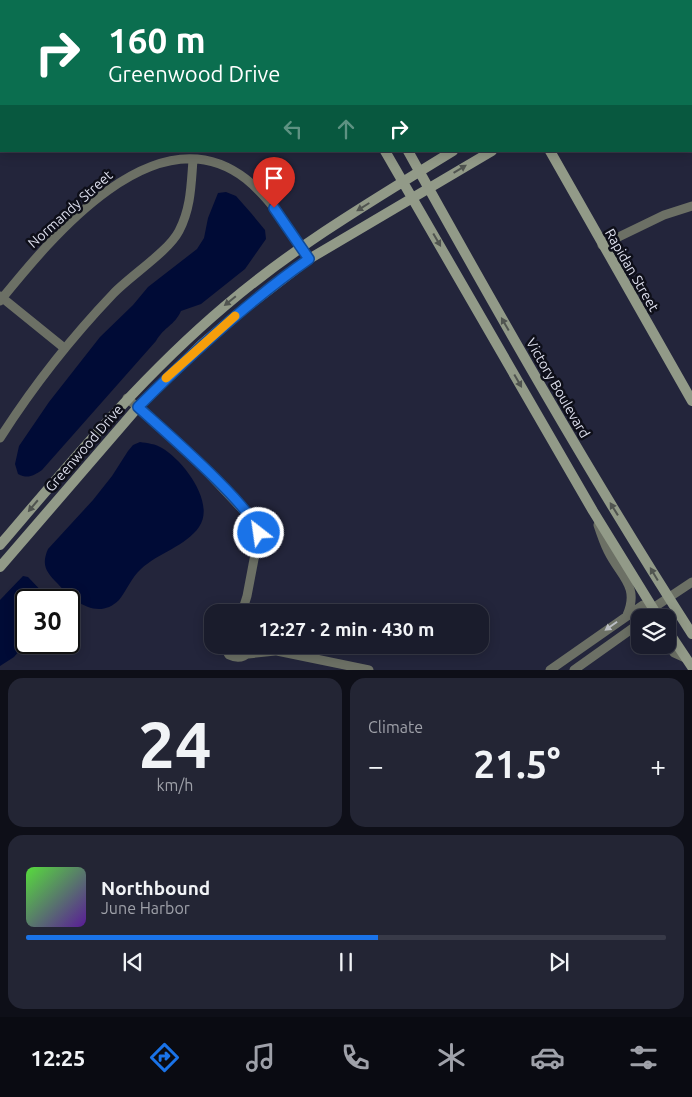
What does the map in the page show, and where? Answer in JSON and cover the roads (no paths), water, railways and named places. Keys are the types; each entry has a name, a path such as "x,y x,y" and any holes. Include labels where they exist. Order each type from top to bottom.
{"street":[{"path":"386,152 593,511 653,608"},
{"name":"Victory Boulevard","path":"409,152 553,408 668,598 692,634"},
{"name":"Greenwood Drive","path":"0,545 128,398 169,356 226,305 301,247 451,152"},
{"name":"Greenwood Drive","path":"0,567 138,407 209,339 289,273 309,259 490,152"},
{"name":"Rapidan Street","path":"551,152 692,400"},
{"path":"0,438 29,392 63,347 120,287 178,232 190,198 193,160"},
{"name":"Normandy Street","path":"1,298 68,226 125,178 161,162 193,160 222,166 244,178 267,200 309,259"},
{"path":"602,245 664,215 692,206"},
{"path":"1,298 63,347"},
{"path":"128,398 194,458 257,525 259,533 244,604"},
{"path":"593,511 608,551 631,588 632,596 626,616"},
{"path":"653,608 692,582"},
{"path":"247,596 247,604"},
{"path":"550,670 643,605 653,608"},
{"path":"574,670 631,629"},
{"path":"626,633 631,632"},
{"path":"676,644 692,667"},
{"path":"228,654 234,658 248,654"},
{"path":"292,654 369,670"},
{"path":"676,654 685,658"}],"water":[{"path":"226,192 236,196 265,230 266,239 245,269 201,304 181,311 42,470 30,476 18,474 15,464 19,446 49,402 100,337 133,305 148,287 197,249 204,238 208,218 218,193"},
{"path":"140,442 154,445 162,448 179,462 195,483 203,506 203,517 199,527 193,534 141,569 134,576 119,600 103,609 94,609 80,603 80,589 63,589 50,576 45,564 46,555 48,549 93,500 112,476 133,445"},
{"path":"23,576 28,577 39,589 15,589 15,654 17,654 0,666 0,600"}]}
